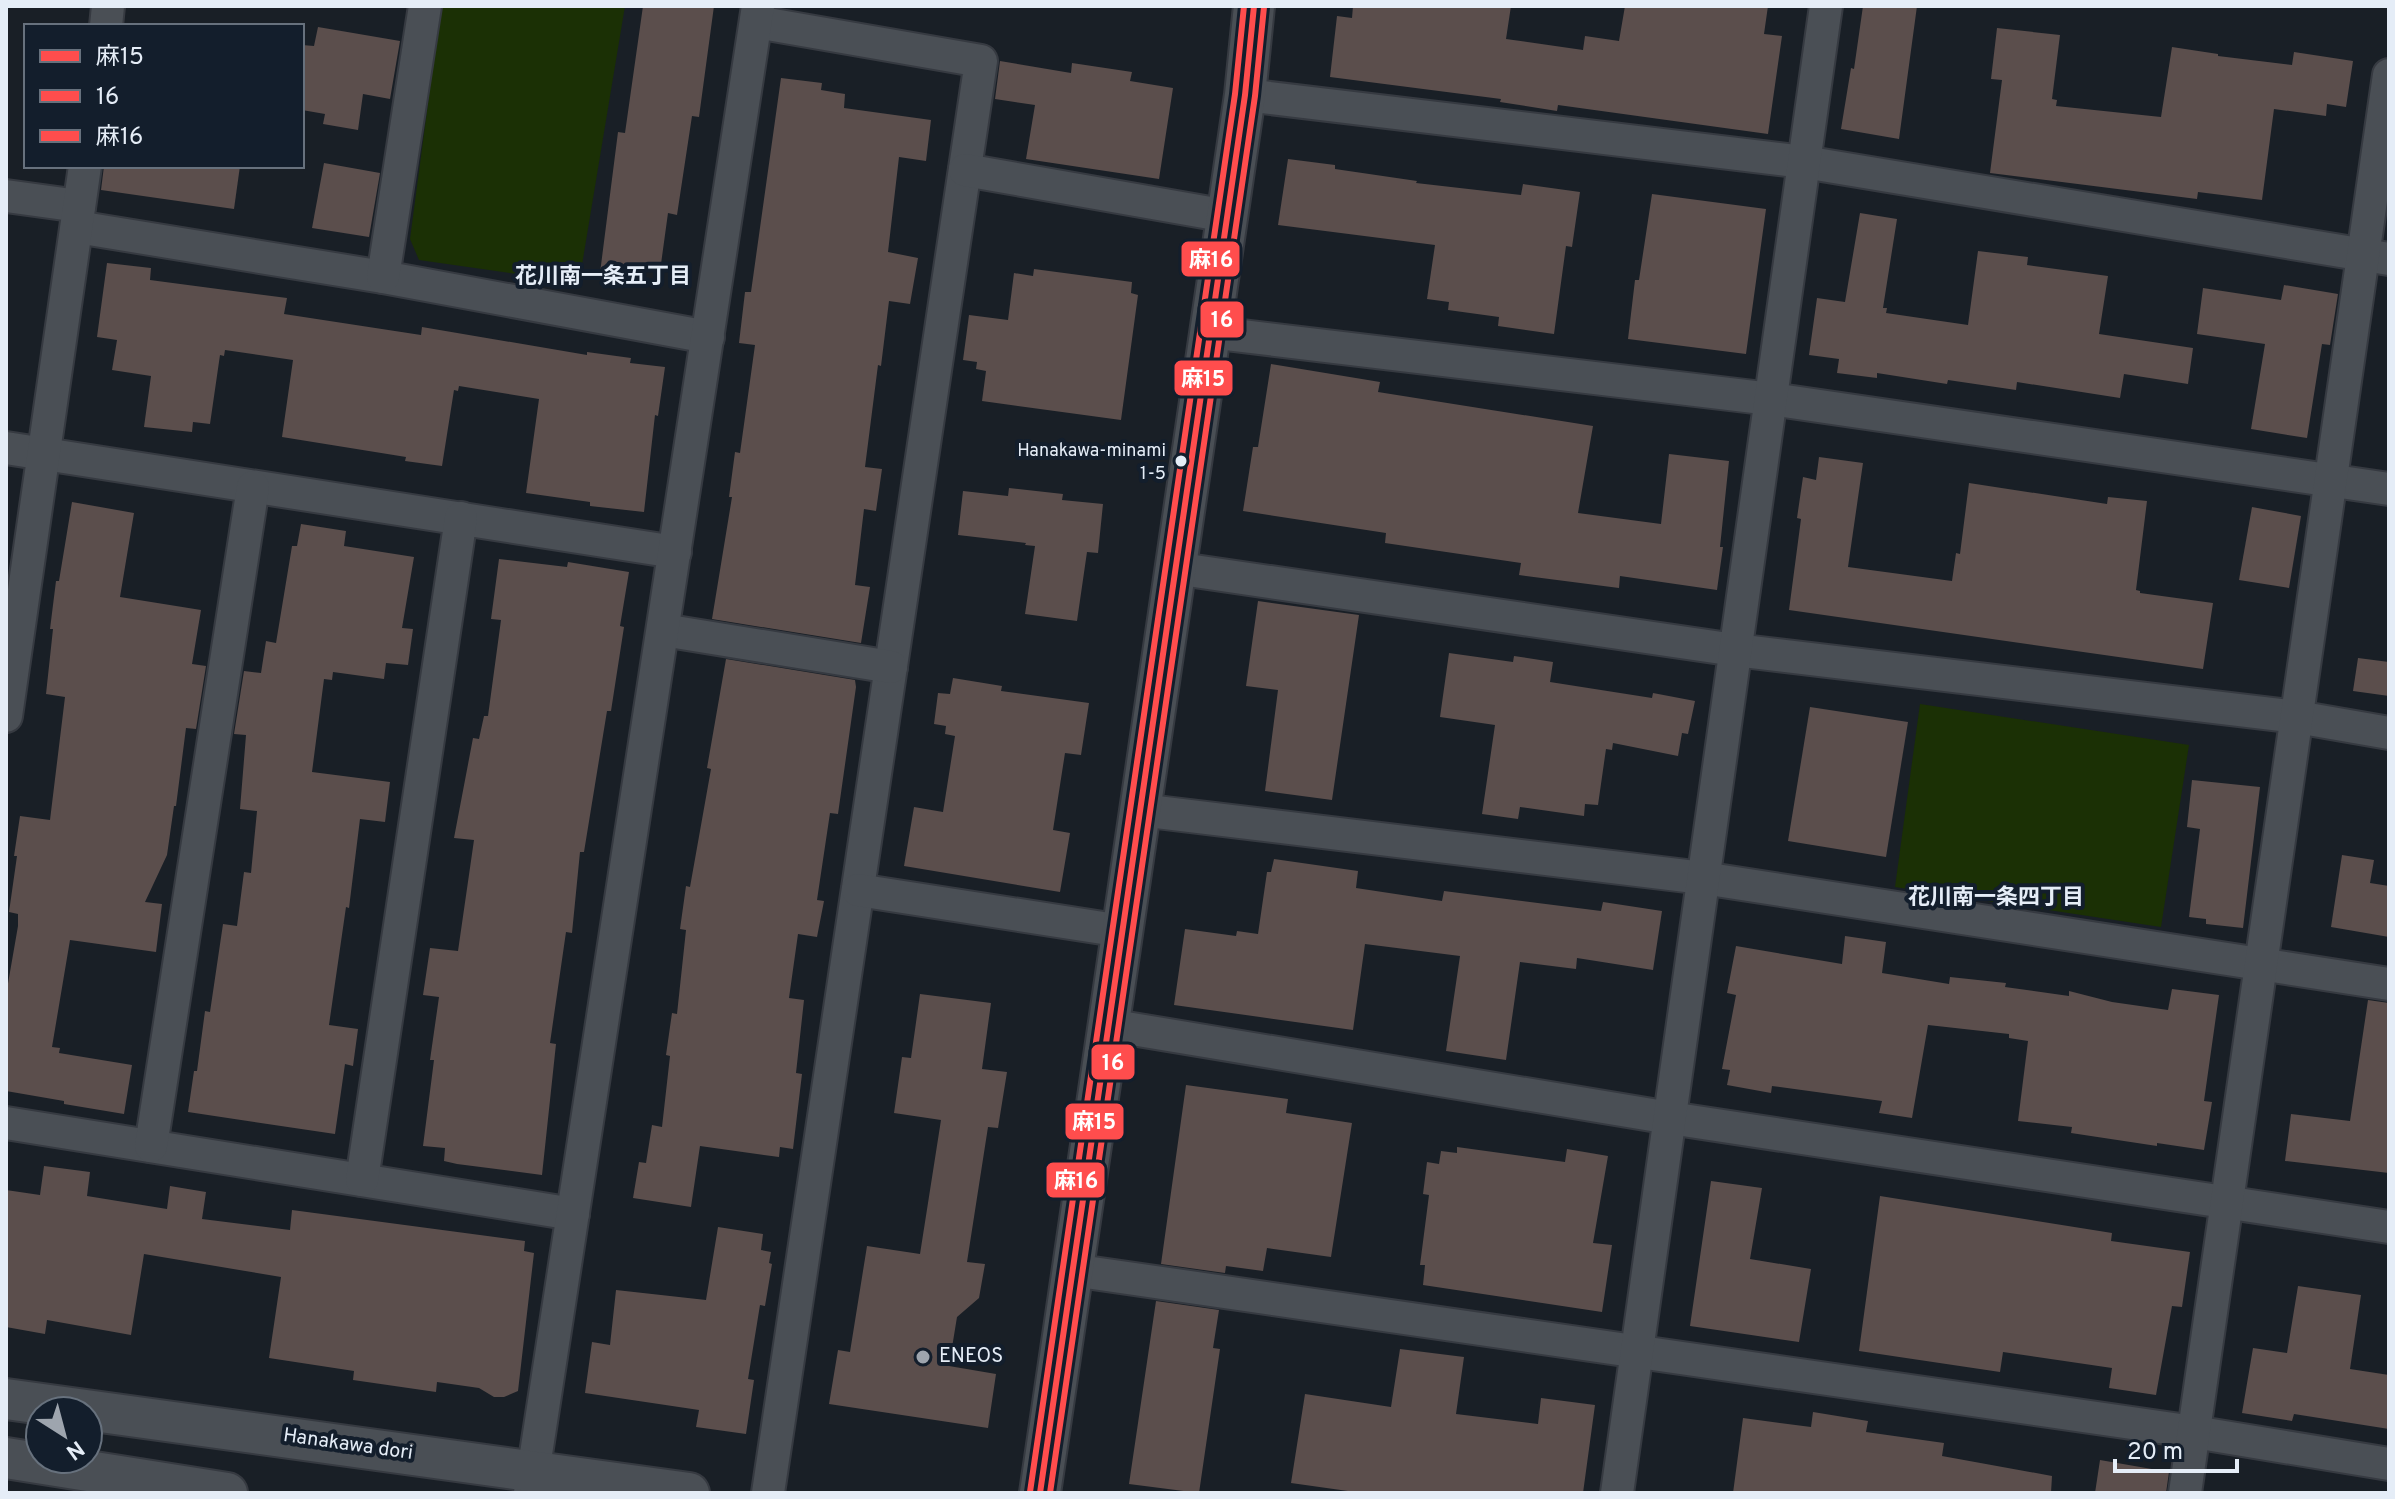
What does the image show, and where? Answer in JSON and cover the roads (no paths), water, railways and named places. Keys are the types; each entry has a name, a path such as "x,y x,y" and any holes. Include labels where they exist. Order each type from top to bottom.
{"street":[{"path":"1040,1493 1245,95 1254,6"},
{"path":"1617,1493 1826,6"},
{"path":"383,277 418,7"},
{"path":"532,1481 757,14 981,61 768,1493"},
{"path":"2185,1493 2331,480 2376,257 2389,75"},
{"path":"1245,95 1804,162 2376,257"},
{"path":"6,716 85,168"},
{"path":"965,170 1227,216"},
{"path":"6,196 78,217 708,337"},
{"path":"1209,332 1771,399 2389,489"},
{"path":"6,448 675,552"},
{"path":"151,1146 253,487"},
{"path":"362,1180 461,518"},
{"path":"1174,568 1735,650 2297,717 2389,733"},
{"path":"663,630 891,667"},
{"path":"1140,810 1703,878 2389,984"},
{"path":"858,890 1122,931"},
{"path":"1108,1025 1670,1118 2389,1227"},
{"path":"6,1123 573,1214"},
{"path":"1072,1270 2194,1432 2389,1464"},
{"name":"Hanakawa dori","path":"6,1402 532,1481 689,1493"},
{"path":"6,1458 227,1493"}],"place":[{"name":"Hanakawa-minami 1-5","path":"1181,461"},
{"name":"ENEOS","path":"923,1357"}],"district":[{"name":"花川南一条五丁目","path":"603,277"},
{"name":"花川南一条四丁目","path":"1996,898"}]}
